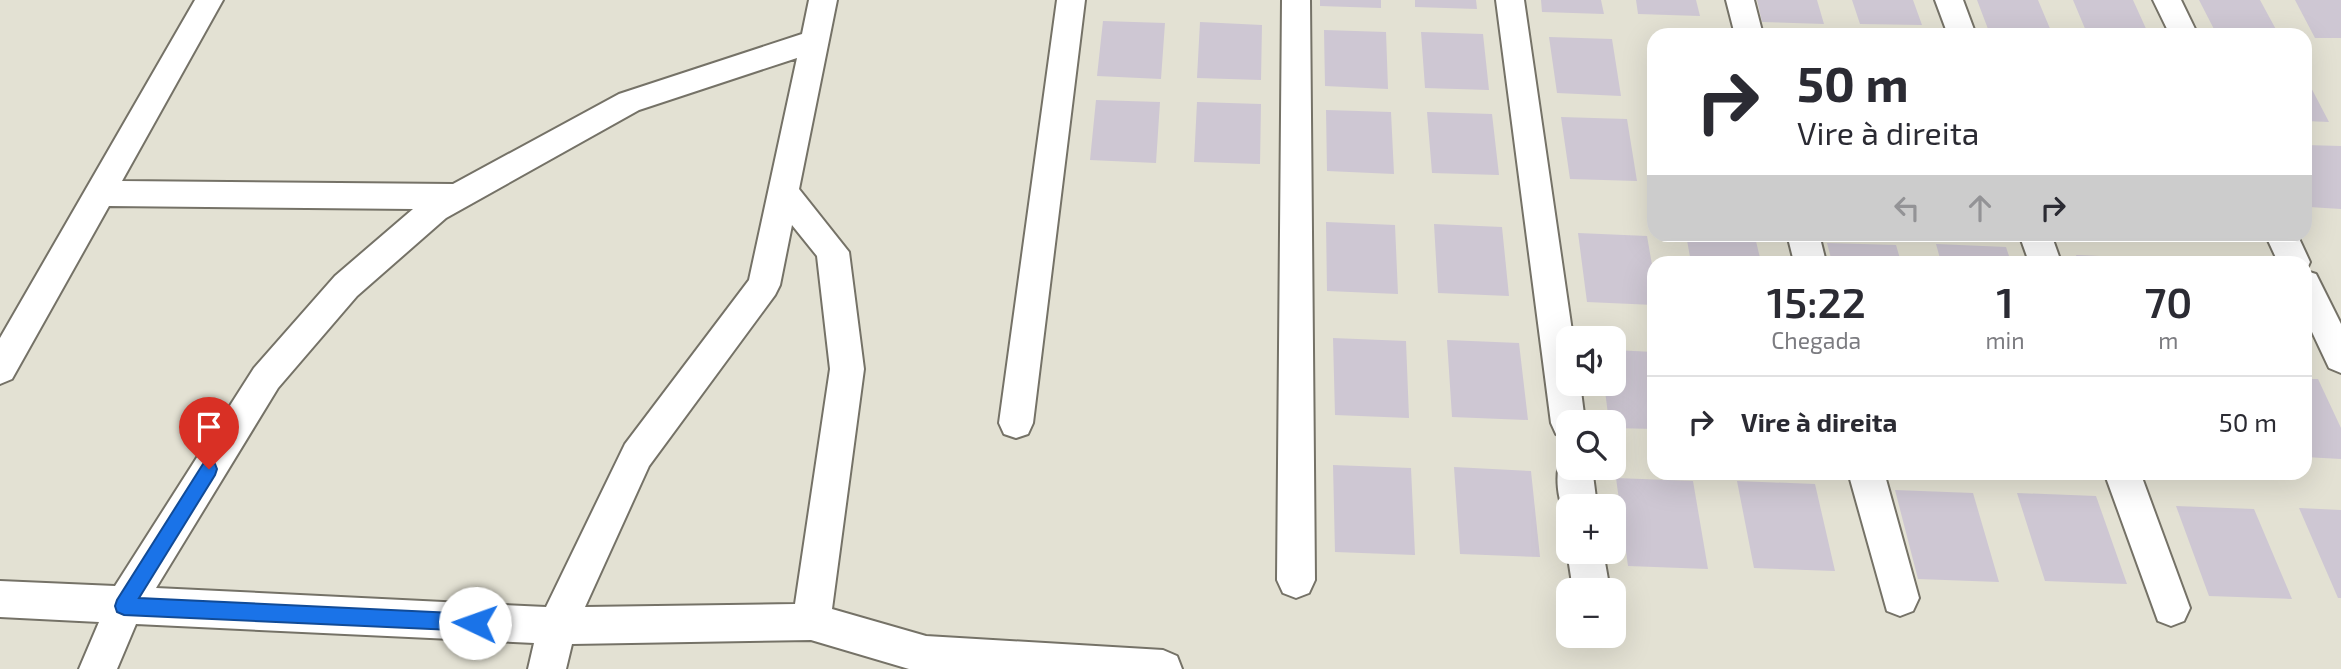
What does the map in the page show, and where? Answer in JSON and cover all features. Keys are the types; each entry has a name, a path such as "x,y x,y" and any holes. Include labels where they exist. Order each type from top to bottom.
{"street":[{"path":"0,369 209,0"},
{"path":"547,669 557,626 637,455 764,285 823,0"},
{"path":"1016,423 1070,0"},
{"path":"1296,0 1296,580"},
{"path":"1510,0 1566,410"},
{"path":"1740,0 1747,28"},
{"path":"1949,0 1959,28"},
{"path":"2167,0 2181,28"},
{"path":"98,669 124,606 266,378 346,286 435,209 629,102 814,41"},
{"path":"783,191 833,252 847,369 811,622"},
{"path":"99,193 456,197"},
{"path":"2312,299 2341,359"},
{"path":"1868,480 1900,598"},
{"path":"2125,480 2171,608"},
{"path":"0,599 557,626 811,622 933,662 1163,669"}],"building":[{"path":"1320,0 1381,0 1381,8 1320,6"},
{"path":"1415,0 1476,0 1477,9 1415,7"},
{"path":"1541,0 1601,0 1604,14 1542,12"},
{"path":"1636,0 1696,0 1700,16 1638,14"},
{"path":"1757,0 1817,0 1824,24 1762,22"},
{"path":"1852,0 1913,0 1922,25 1860,24"},
{"path":"1977,0 2038,0 2050,28 1988,28"},
{"path":"2073,0 2133,0 2146,28 2085,28"},
{"path":"2199,0 2260,0 2275,28 2213,28"},
{"path":"2295,0 2341,0 2341,38 2315,38"},
{"path":"1103,21 1165,23 1161,79 1097,76"},
{"path":"1200,22 1262,25 1261,80 1197,78"},
{"path":"1324,30 1386,32 1388,89 1325,86"},
{"path":"1421,32 1483,34 1489,90 1425,88"},
{"path":"1549,37 1612,39 1621,96 1557,93"},
{"path":"2312,89 2329,122 2312,121"},
{"path":"1096,100 1160,102 1156,163 1090,160"},
{"path":"1197,102 1261,104 1260,164 1194,162"},
{"path":"1326,110 1391,112 1394,174 1327,171"},
{"path":"1427,112 1492,114 1499,175 1432,173"},
{"path":"1561,117 1627,119 1637,181 1570,179"},
{"path":"2312,145 2341,146 2341,209 2312,207"},
{"path":"1326,222 1395,225 1398,294 1327,291"},
{"path":"1434,224 1502,227 1509,296 1438,293"},
{"path":"1578,233 1647,236 1650,256 1647,256 1647,305 1587,302"},
{"path":"1687,242 1756,242 1760,256 1690,256"},
{"path":"1827,243 1896,245 1899,256 1830,256"},
{"path":"1936,244 2006,247 2009,256 1939,256"},
{"path":"1333,338 1406,341 1409,418 1335,415"},
{"path":"1447,340 1519,343 1528,420 1452,417"},
{"path":"1626,351 1647,352 1647,429 1626,428 1626,410 1607,410 1606,396 1626,396"},
{"path":"2312,379 2318,379 2341,428 2341,459 2312,457"},
{"path":"1333,465 1411,468 1415,555 1335,552"},
{"path":"1454,467 1531,471 1540,557 1460,554"},
{"path":"1616,480 1693,481 1708,569 1628,566 1626,494 1618,494"},
{"path":"1737,481 1815,484 1835,571 1754,568"},
{"path":"1895,490 1973,493 1999,582 1918,579"},
{"path":"2017,493 2096,496 2127,584 2045,581"},
{"path":"2176,506 2254,509 2292,599 2209,596"},
{"path":"2299,508 2341,510 2341,598 2338,598"}],"route":[{"path":"209,469 124,606 475,623"}]}
